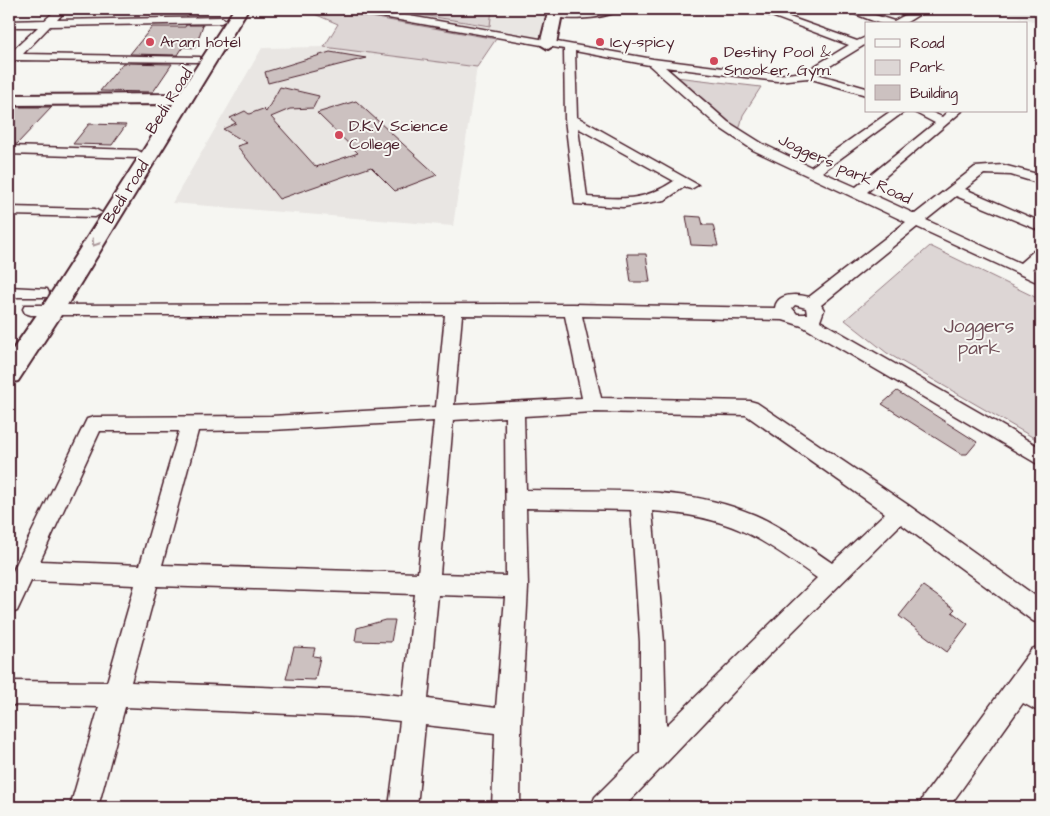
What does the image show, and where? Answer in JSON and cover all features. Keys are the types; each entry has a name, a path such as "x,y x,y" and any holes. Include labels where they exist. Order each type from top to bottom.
{"main road":[{"path":"548,44 556,11"},
{"name":"Bedi Road","path":"9,342 95,213 178,99 196,58 237,12"},
{"name":"Bedi road","path":"9,374 53,309 178,99 237,12"},
{"path":"9,100 178,99"}],"street":[{"path":"10,59 62,9"},
{"path":"354,9 653,62 777,78 808,75 865,92"},
{"path":"556,11 590,16 616,9"},
{"path":"758,9 862,43"},
{"path":"847,9 888,22"},
{"path":"898,22 923,9"},
{"path":"9,24 46,24 237,12"},
{"path":"808,75 862,43"},
{"path":"569,48 571,119 580,201 623,203 660,197 687,183 571,119"},
{"path":"10,59 196,58"},
{"name":"Joggers park Road","path":"653,62 697,103 738,135 914,221 1041,279"},
{"path":"813,172 898,112"},
{"path":"920,112 944,122"},
{"path":"858,193 955,112"},
{"path":"9,150 137,154"},
{"path":"9,292 53,309 572,310 786,314 794,319 808,312 914,221 980,170 992,167 1009,169 1041,180"},
{"path":"955,190 1041,227"},
{"path":"9,211 95,213"},
{"path":"1021,270 1041,252"},
{"path":"572,310 592,405"},
{"path":"403,807 428,584 454,311"},
{"path":"808,312 1041,458"},
{"path":"9,603 94,424 271,423 592,405 750,408 901,512 1041,613"},
{"path":"506,807 508,722 517,587 514,408"},
{"path":"84,807 113,695 191,423"},
{"path":"517,500 641,503 706,508 758,526 834,577"},
{"path":"641,503 652,642 653,758"},
{"path":"605,807 760,648 901,512"},
{"path":"24,571 517,587"},
{"path":"933,807 1041,657"},
{"path":"1021,686 1041,702"},
{"path":"9,693 176,695 414,709 508,722"}],"shaded area":[{"name":"D.K.V Science College","path":"325,9 496,39 477,67 453,226 172,203 262,48 324,47 338,24 305,10"},
{"path":"382,9 549,9 539,37"},
{"path":"991,9 1041,9 1041,24 1029,20"}],"green space":[{"path":"325,9 496,39 477,67 324,47 338,24 305,10"},
{"path":"385,9 492,9 490,26"},
{"path":"676,77 761,87 743,115 738,135"},
{"name":"Joggers park","path":"930,246 1041,300 1041,442 887,353 845,320"}],"building":[{"path":"186,25 203,25 195,48 183,47 178,55 130,54 152,27 185,27"},
{"path":"330,52 366,58 268,83 265,72"},
{"path":"123,63 172,64 153,92 100,91"},
{"path":"280,87 319,96 313,108 290,109 271,117 316,167 358,153 317,113 356,101 437,175 395,191 371,167 279,199 237,146 247,143 223,129 236,123 230,118 245,111 249,114 263,109 266,112"},
{"path":"9,107 52,107 17,144 9,144"},
{"path":"89,124 126,125 112,145 73,144"},
{"path":"686,216 701,217 703,225 713,225 718,246 691,245"},
{"path":"627,254 646,254 650,282 631,282"},
{"path":"897,391 977,442 967,454 961,454 882,404"},
{"path":"923,586 955,609 952,612 968,624 947,652 899,616"},
{"path":"385,620 395,620 391,642 355,641 357,628"},
{"path":"294,647 315,648 313,656 320,657 315,680 286,679"}],"place":[{"name":"Aram hotel","path":"150,42"},
{"name":"Icy-spicy","path":"600,42"},
{"name":"Destiny Pool & Snooker, Gym.","path":"714,61"},
{"name":"D.K.V Science College","path":"339,135"}]}
